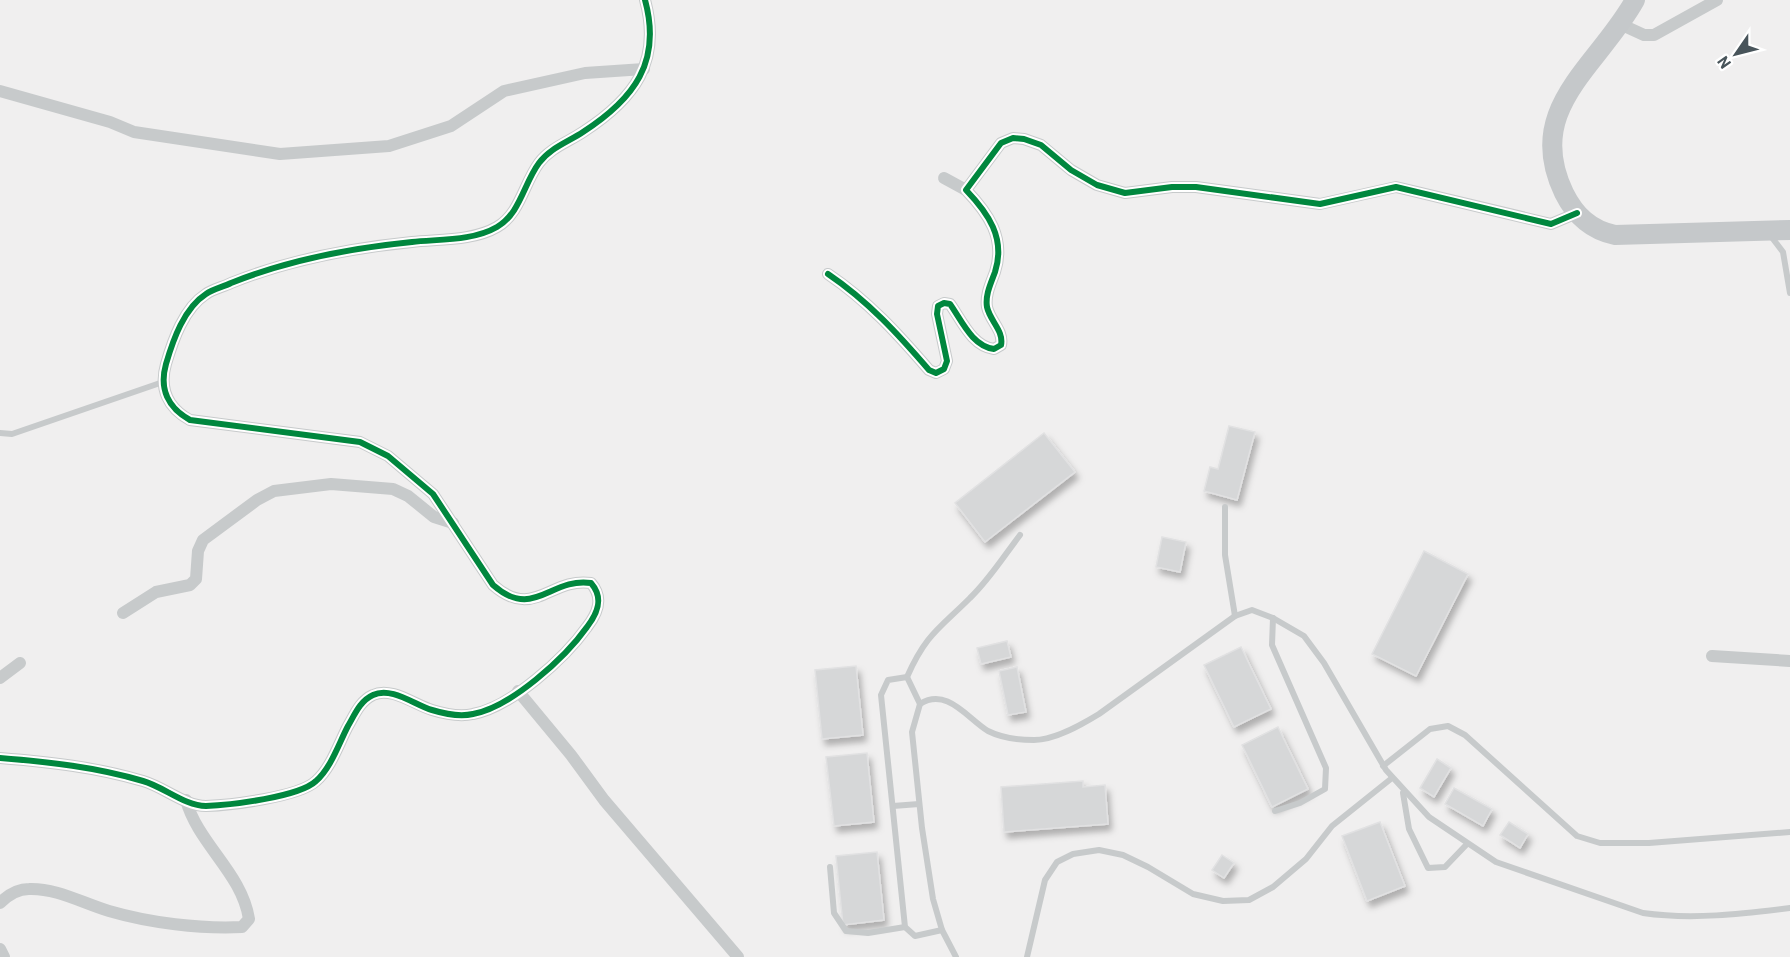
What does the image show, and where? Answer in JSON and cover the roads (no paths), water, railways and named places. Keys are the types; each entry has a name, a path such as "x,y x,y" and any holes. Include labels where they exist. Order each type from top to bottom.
{"main road":[{"path":"1635,0 1563,101 1552,126 1551,140 1555,169 1568,200 1577,213 1601,232 1615,236 1790,230"}],"street":[{"path":"0,758 59,763 110,772 146,782 204,806 294,792 308,787 324,772 360,705 376,693 387,692 432,710 450,714 473,714 518,691 552,667 577,641 594,618 599,604 597,591 591,583 582,582 528,601 515,600 493,585 433,495 412,474 388,456 360,442 190,420 177,413 167,400 163,382 166,365 181,326 190,309 206,294 261,272 300,262 394,243 478,235 498,226 513,212 539,163 550,151 599,121 632,88 645,69 651,51 651,27 645,0"},
{"path":"1620,24 1644,35 1654,35 1717,0"},
{"path":"0,91 110,122 134,132 279,154 389,146 451,126 504,91 585,73 645,69"},
{"path":"966,190 1001,143 1013,138 1024,138 1041,145 1071,170 1096,185 1125,193 1172,187 1196,187 1320,204 1396,187 1551,224 1577,213"},
{"path":"828,274 864,301 929,370 936,373 944,369 947,361 937,314 938,306 944,303 950,304 970,333 985,348 994,349 1001,345 1002,338 987,305 988,290 999,254 998,239 992,222 966,190 944,178"},
{"path":"123,614 156,592 190,585 196,579 198,551 203,540 257,500 274,491 331,484 393,489 408,496 434,517 453,523"},
{"path":"1713,656 1790,661"},
{"path":"0,678 20,663"},
{"path":"518,691 572,755 603,800 738,957"},
{"path":"0,903 13,893 37,889 56,892 110,911 172,922 242,927 249,919 245,900 190,815 186,800"},
{"path":"0,949 4,957"}],"lane":[{"path":"1766,230 1783,252 1790,293"},
{"path":"0,433 12,434 163,382"},
{"path":"1225,507 1225,555 1235,616"},
{"path":"956,957 942,930 933,899 919,804 912,732 920,704 907,677 918,650 936,627 971,597 1020,535"},
{"path":"920,704 928,699 947,700 989,731 1007,738 1037,741 1077,727 1099,714 1235,616 1252,610 1273,618 1304,636 1324,663 1383,766 1403,792 1429,817 1496,861 1643,913 1667,917 1727,916 1790,908"},
{"path":"1273,618 1272,645 1326,768 1325,789 1300,803 1275,811"},
{"path":"907,677 888,680 881,694 905,927 915,936 942,930"},
{"path":"1383,766 1430,729 1448,726 1466,735 1577,836 1600,843 1649,843 1790,832"},
{"path":"1027,957 1045,880 1057,862 1072,854 1099,850 1123,855 1193,894 1223,901 1249,900 1273,887 1306,859 1332,826 1392,778"},
{"path":"1403,792 1409,829 1428,868 1445,867 1467,844"},
{"path":"893,806 919,804"},
{"path":"830,867 834,913 846,931 868,933 905,927"}]}
